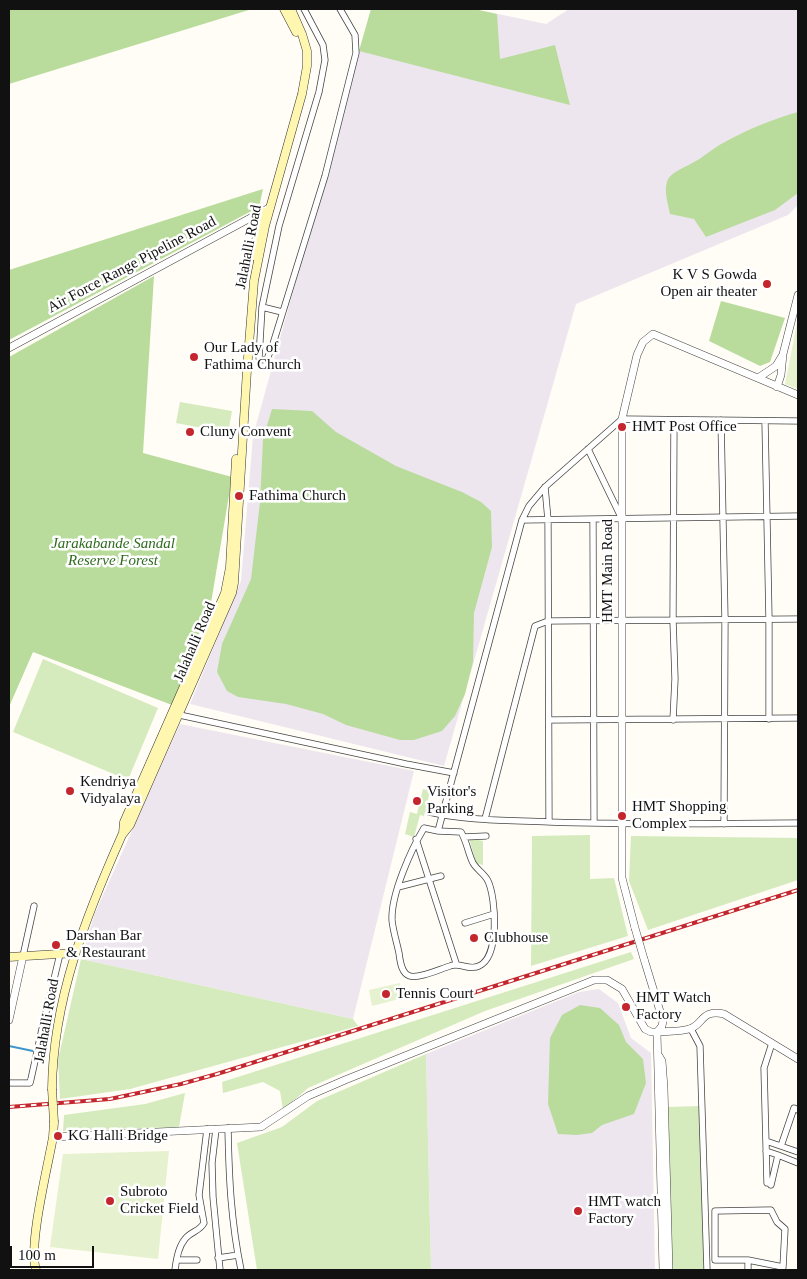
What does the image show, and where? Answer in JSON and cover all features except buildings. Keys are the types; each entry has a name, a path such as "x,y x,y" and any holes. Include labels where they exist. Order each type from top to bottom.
{"main road":[{"name":"Jalahalli Road","path":"36,1270 34,1263 36,1228 53,1137 52,1057 59,1017 75,953 88,912 122,835 130,825 176,714 232,593 236,573 234,534 251,312 259,252 268,209 305,65 304,52 299,37 284,9"},
{"name":"Jalahalli Road","path":"268,209 302,94 307,66 307,51 291,9"},
{"path":"9,957 75,953"}],"street":[{"path":"304,9 323,46 325,60 318,92 280,226 262,307 259,358 261,360 267,359 282,312 324,176 356,53 355,35 340,9"},
{"name":"Air Force Range Pipeline Road","path":"9,348 268,209"},
{"path":"777,387 798,295"},
{"path":"262,307 282,312"},
{"name":"HMT Main Road","path":"659,1056 657,1032 662,1026 663,1021 634,928 622,878 622,419 637,355 644,342 653,334 798,395"},
{"path":"758,378 776,366 783,354"},
{"path":"438,831 522,520 529,506 544,487 622,419 798,421"},
{"path":"673,720 675,680 673,620 674,420"},
{"path":"721,420 725,620 724,824"},
{"path":"765,421 768,516 769,719"},
{"path":"588,449 622,518"},
{"path":"544,487 548,520 549,822"},
{"path":"522,520 798,516"},
{"path":"593,518 594,823"},
{"path":"485,819 536,626 548,621 798,619"},
{"path":"176,714 454,773"},
{"path":"548,720 798,718"},
{"path":"429,812 485,819 549,822 622,824 798,823"},
{"path":"424,828 438,831 461,832 474,865 488,880 494,902 492,948 484,962 479,966 471,968 456,964 411,977 405,974 401,964 392,919 395,893 416,839 424,828"},
{"path":"464,837 486,836"},
{"path":"416,839 456,964"},
{"path":"398,887 441,876"},
{"path":"9,1020 34,906"},
{"path":"465,923 494,914"},
{"path":"9,1083 30,1083 60,954"},
{"path":"53,1137 262,1127 308,1096 594,980 607,980 622,989 645,1029 657,1032 691,1029 704,1016 715,1012 724,1014 798,1059"},
{"path":"691,1029 700,1046 707,1270"},
{"path":"772,1043 764,1068 766,1151 769,1184 778,1155"},
{"path":"659,1056 657,1062 663,1270"},
{"path":"659,1056 662,1061 664,1088 670,1270"},
{"path":"781,1146 794,1108 798,1110"},
{"path":"228,1128 229,1188 241,1270"},
{"path":"174,1270 185,1239 204,1223 200,1195 207,1129"},
{"path":"216,1129 212,1163 220,1270"},
{"path":"766,1141 798,1152"},
{"path":"766,1151 798,1163"},
{"path":"770,1210 777,1222 785,1229 783,1267 748,1260 715,1260 715,1211 770,1210"},
{"path":"218,1258 238,1255"},
{"path":"177,1260 197,1260"},
{"path":"748,1260 748,1270"}],"shaded area":[{"path":"371,9 474,9 546,24 569,9 798,9 798,205 788,215 576,304 444,766 190,704 241,581 253,436"},
{"path":"180,724 414,771 353,1019 81,959 95,913"},
{"name":"HMT Watch Factory","path":"599,989 618,1003 631,1038 651,1053 655,1270 431,1270 426,1054 579,992"}],"green space":[{"path":"9,9 252,9 9,84"},
{"path":"371,9 474,9 497,14 500,59 555,45 570,105 359,51"},
{"path":"798,112 798,193 775,210 706,237 694,219 670,214 666,188 668,179 673,174 719,145 741,134 769,121"},
{"path":"263,189 259,207 9,340 9,270"},
{"name":"Jarakabande Sandal Reserve Forest","path":"154,276 143,453 232,477 211,603 172,705 33,652 9,707 9,357"},
{"path":"721,301 785,318 770,362 760,366 709,341"},
{"path":"798,318 798,389 785,384"},
{"path":"180,402 232,411 228,433 176,423"},
{"path":"272,409 312,411 336,432 396,466 462,492 481,502 491,511 492,547 474,613 473,662 465,694 455,716 442,731 414,740 400,740 346,725 323,714 286,704 238,697 227,691 217,672 222,644 251,579 260,502 263,439"},
{"path":"43,659 158,708 128,780 13,732"},
{"path":"423,789 430,791 424,816 420,815 414,837 405,834 410,812 417,814"},
{"path":"590,835 590,879 614,878 628,936 531,966 532,836"},
{"path":"631,836 798,838 798,880 648,930 629,881"},
{"path":"469,838 483,841 483,865 476,863"},
{"path":"631,952 634,959 485,1011 308,1088 283,1110 280,1091 263,1082 223,1093 222,1082"},
{"path":"81,959 353,1019 358,1026 130,1089 60,1099 58,1060"},
{"name":"Tennis Court","path":"400,983 403,998 372,1006 369,990"},
{"path":"580,1005 600,1008 619,1025 626,1042 643,1059 646,1083 634,1114 602,1125 592,1133 577,1135 558,1134 548,1104 550,1038 562,1015"},
{"path":"426,1054 431,1270 257,1270 237,1143 282,1127 317,1101"},
{"path":"185,1093 179,1127 63,1131 64,1115 145,1104"},
{"path":"700,1106 704,1270 672,1270 668,1107"},
{"name":"Subroto Cricket Field","path":"169,1151 158,1259 50,1247 63,1154"}],"waterway":[{"path":"9,1046 33,1051"}],"railway":[{"path":"9,1107 110,1099 181,1084 798,890"}],"place":[{"name":"K V S Gowda Open air theater","path":"767,284"},
{"name":"Our Lady of Fathima Church","path":"194,357"},
{"name":"HMT Post Office","path":"622,427"},
{"name":"Cluny Convent","path":"190,432"},
{"name":"Fathima Church","path":"239,496"},
{"name":"Kendriya Vidyalaya","path":"70,791"},
{"name":"Visitor's Parking","path":"417,801"},
{"name":"HMT Shopping Complex","path":"622,816"},
{"name":"Clubhouse","path":"474,938"},
{"name":"Darshan Bar & Restaurant","path":"56,945"},
{"name":"Tennis Court","path":"386,994"},
{"name":"HMT Watch Factory","path":"626,1007"},
{"name":"KG Halli Bridge","path":"58,1136"},
{"name":"Subroto Cricket Field","path":"110,1201"},
{"name":"HMT watch Factory","path":"578,1211"}]}
